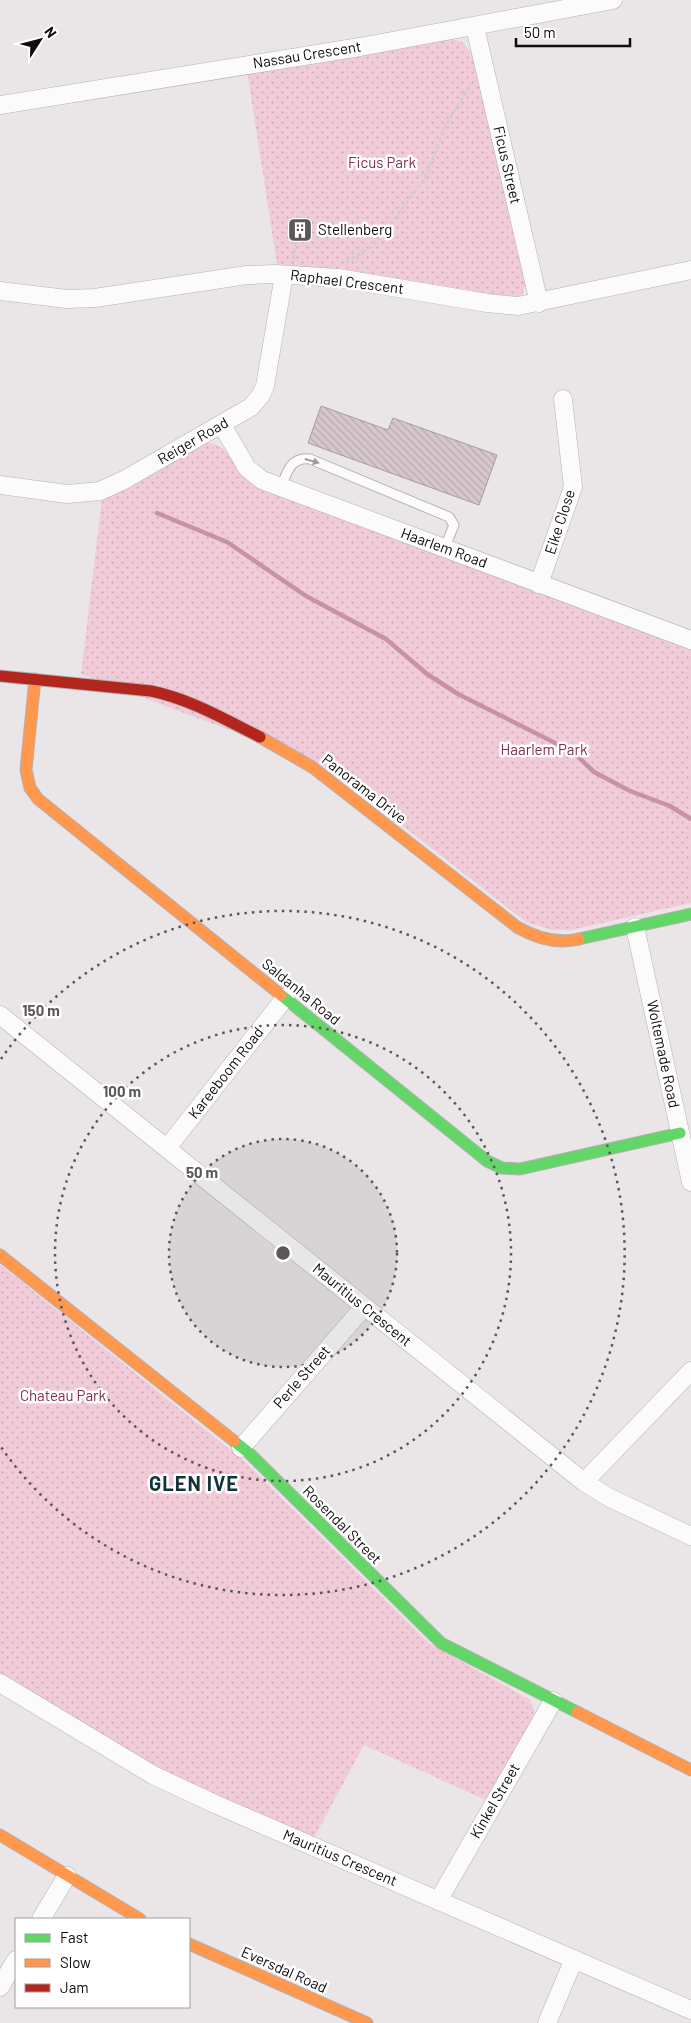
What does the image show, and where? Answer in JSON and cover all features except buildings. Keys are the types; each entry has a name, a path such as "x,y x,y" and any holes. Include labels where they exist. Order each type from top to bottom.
{"street":[{"name":"Nassau Crescent","path":"0,105 475,27 587,2 613,0"},
{"name":"Ficus Street","path":"475,27 539,303"},
{"name":"Raphael Crescent","path":"0,292 84,299 247,274 288,275 326,278 487,303 518,306 691,270"},
{"name":"Reiger Road","path":"0,485 67,494 100,492 222,425 251,406 261,395 265,386 288,275"},
{"name":"Eike Close","path":"539,584 573,487 563,399"},
{"name":"Haarlem Road","path":"222,425 248,468 262,480 691,640"},
{"name":"Panorama Drive","path":"0,676 151,691 189,702 270,742 312,767 509,922 526,933 545,939 565,940 691,914"},
{"name":"Saldanha Road","path":"35,679 26,770 27,779 34,794 487,1161 502,1168 520,1169 680,1133"},
{"name":"Woltemade Road","path":"635,927 691,1182"},
{"name":"Kareeboom Road","path":"167,1148 285,998"},
{"name":"Mauritius Crescent","path":"0,1015 584,1482 610,1498 691,1536"},
{"name":"Rosendal Street","path":"0,1255 249,1453 441,1644 691,1770"},
{"name":"Perle Street","path":"241,1448 364,1307"},
{"path":"584,1482 691,1371"},
{"name":"Mauritius Crescent","path":"0,1683 153,1775 215,1804 691,2010"},
{"name":"Kinkel Street","path":"438,1901 553,1701"},
{"path":"0,1835 138,1918"},
{"path":"42,1918 67,1876"},
{"name":"Eversdal Road","path":"190,1944 367,2023"},
{"path":"547,2023 574,1959"},
{"path":"0,1987 15,1962"}],"lane":[{"path":"281,488 292,463 297,460 310,459 450,517 454,525 444,549"}],"path":[{"path":"326,278 332,270 371,247 384,233 428,171 451,114 472,82 485,72"},
{"path":"288,275 296,239"}],"green space":[{"name":"Ficus Park","path":"449,38 462,42 472,54 526,283 522,295 512,299 322,269 277,264 247,71"},
{"name":"Haarlem Park","path":"205,443 212,443 222,448 242,474 258,488 691,648 691,903 571,930 552,930 526,922 329,768 81,674 102,499"},
{"name":"Chateau Park","path":"0,1264 243,1460 429,1643 530,1700 534,1710 533,1720 486,1800 364,1745 314,1838 197,1788 139,1759 0,1673"}],"waterway":[{"path":"157,513 227,542 306,596 386,639 427,674 458,694 573,752 594,772 630,791 670,806 691,819"}],"traffic: fast":[{"path":"579,939 691,914"},
{"path":"281,995 487,1161 502,1168 520,1169 680,1133"},
{"path":"234,1441 249,1453 441,1643 577,1712"}],"traffic: slow":[{"path":"35,679 26,770 30,788 38,799 281,995"},
{"path":"260,737 312,767 517,927 547,939 563,941 579,939"},
{"path":"0,1255 234,1441"},
{"path":"577,1712 691,1770"},
{"path":"0,1835 138,1918"},
{"path":"190,1944 367,2023"}],"traffic: jam":[{"path":"0,676 151,691 193,704 260,737"}],"place":[{"name":"Stellenberg","path":"300,230"}],"district":[{"name":"GLEN IVE","path":"194,1484"}]}
